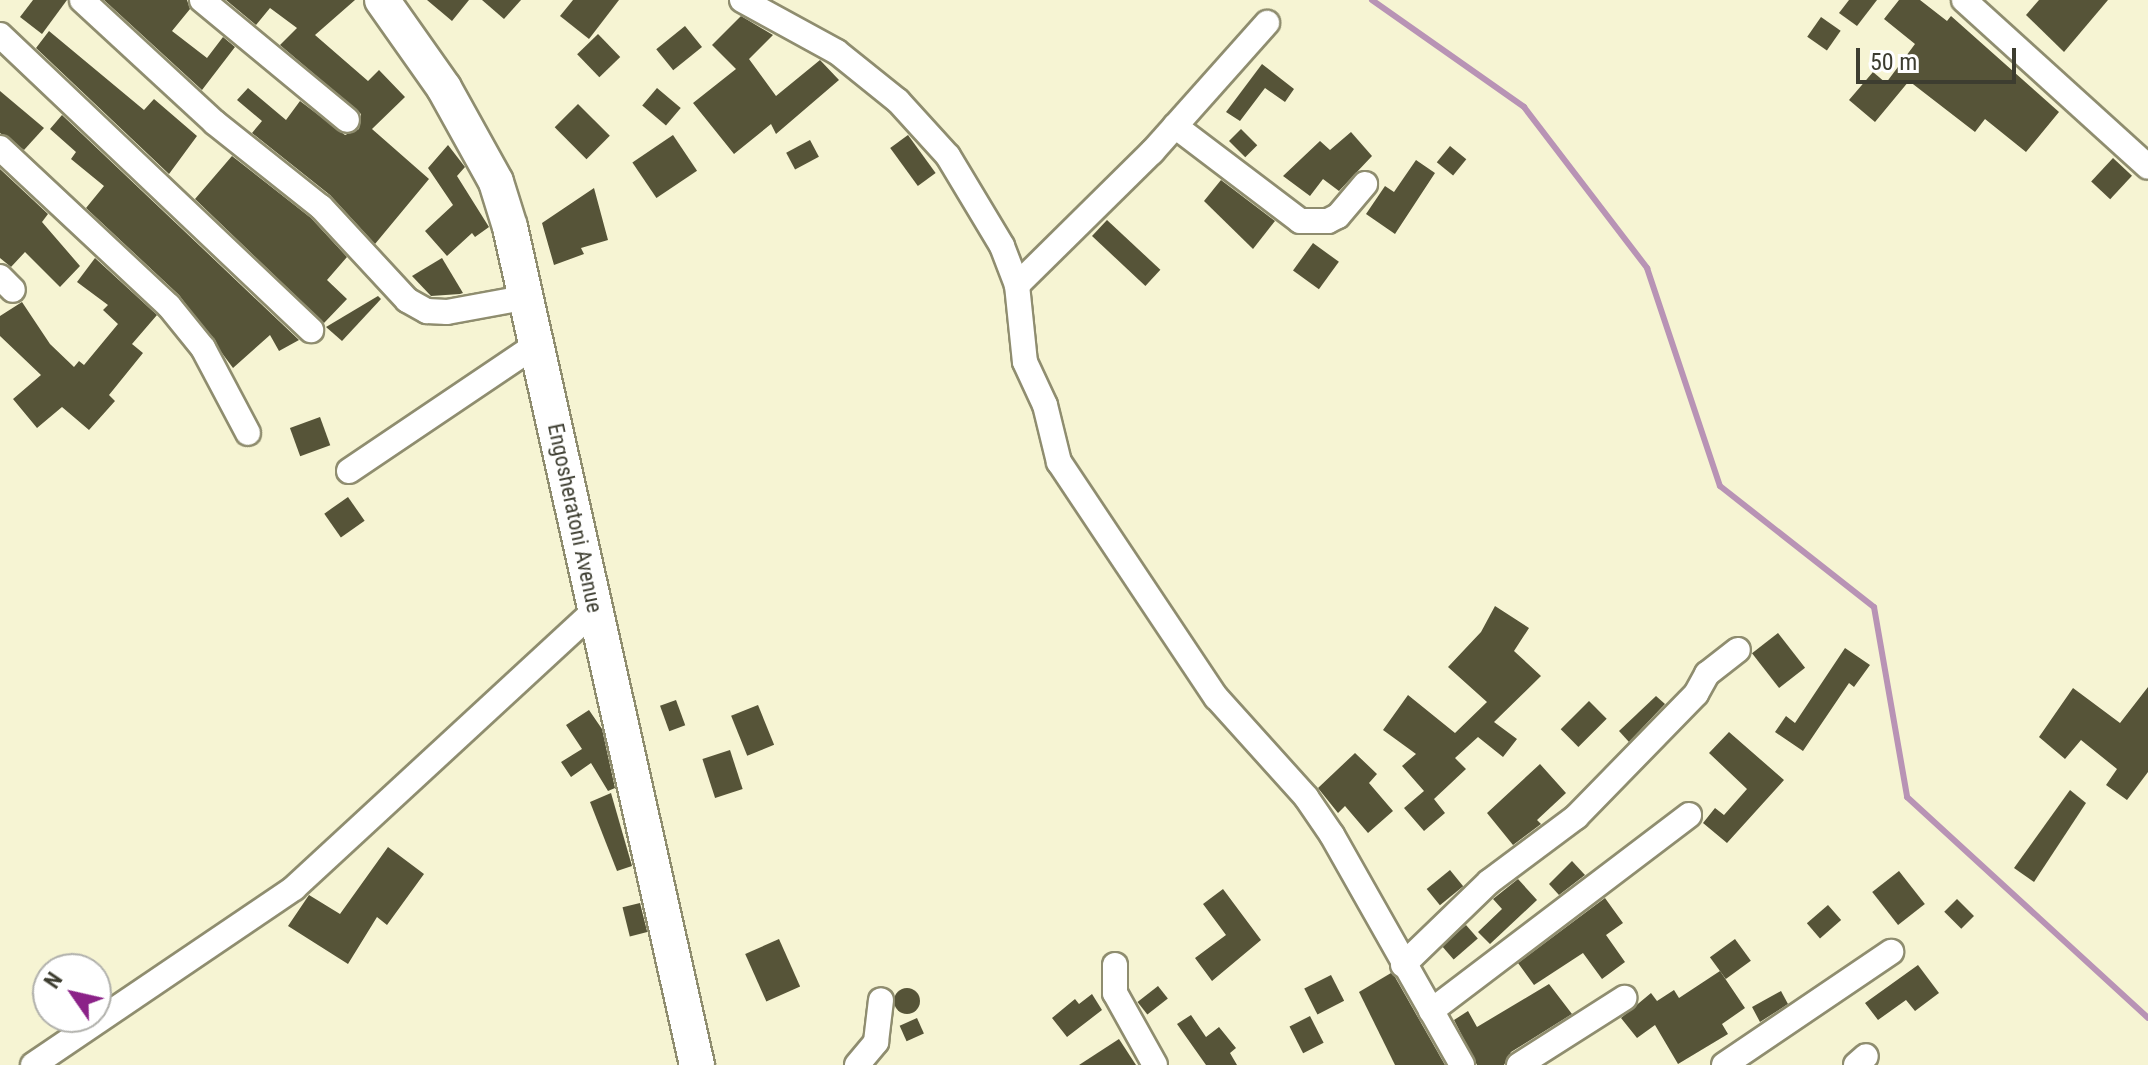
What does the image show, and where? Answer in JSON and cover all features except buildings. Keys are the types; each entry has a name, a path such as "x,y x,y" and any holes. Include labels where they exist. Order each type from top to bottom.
{"street":[{"path":"82,0 214,122 321,207 407,300 427,311 447,312 529,297"},
{"path":"202,0 347,120"},
{"name":"Engosheratoni Avenue","path":"382,0 444,88 496,182 529,297 594,611 697,1065"},
{"path":"742,0 837,52 898,101 948,156 1002,246 1017,285 1025,362 1045,405 1059,462 1216,697 1306,797 1332,835 1462,1065"},
{"path":"1964,0 2148,167"},
{"path":"1017,285 1175,126 1267,23"},
{"path":"0,35 311,330"},
{"path":"1175,126 1300,221 1328,221 1338,216 1365,184"},
{"path":"0,148 169,306 203,348 248,433"},
{"path":"349,471 539,343"},
{"path":"33,1065 294,888 594,611"},
{"path":"1403,965 1489,882 1576,817 1696,694 1707,674 1738,650"},
{"path":"1431,1011 1689,815"},
{"path":"1724,1065 1891,952"},
{"path":"1115,965 1115,993 1155,1065"},
{"path":"1519,1065 1624,998"},
{"path":"857,1065 876,1042 881,1000"}],"waterway":[{"path":"1372,0 1524,107 1647,268 1720,486 1874,607 1907,797 2148,1018"}]}
